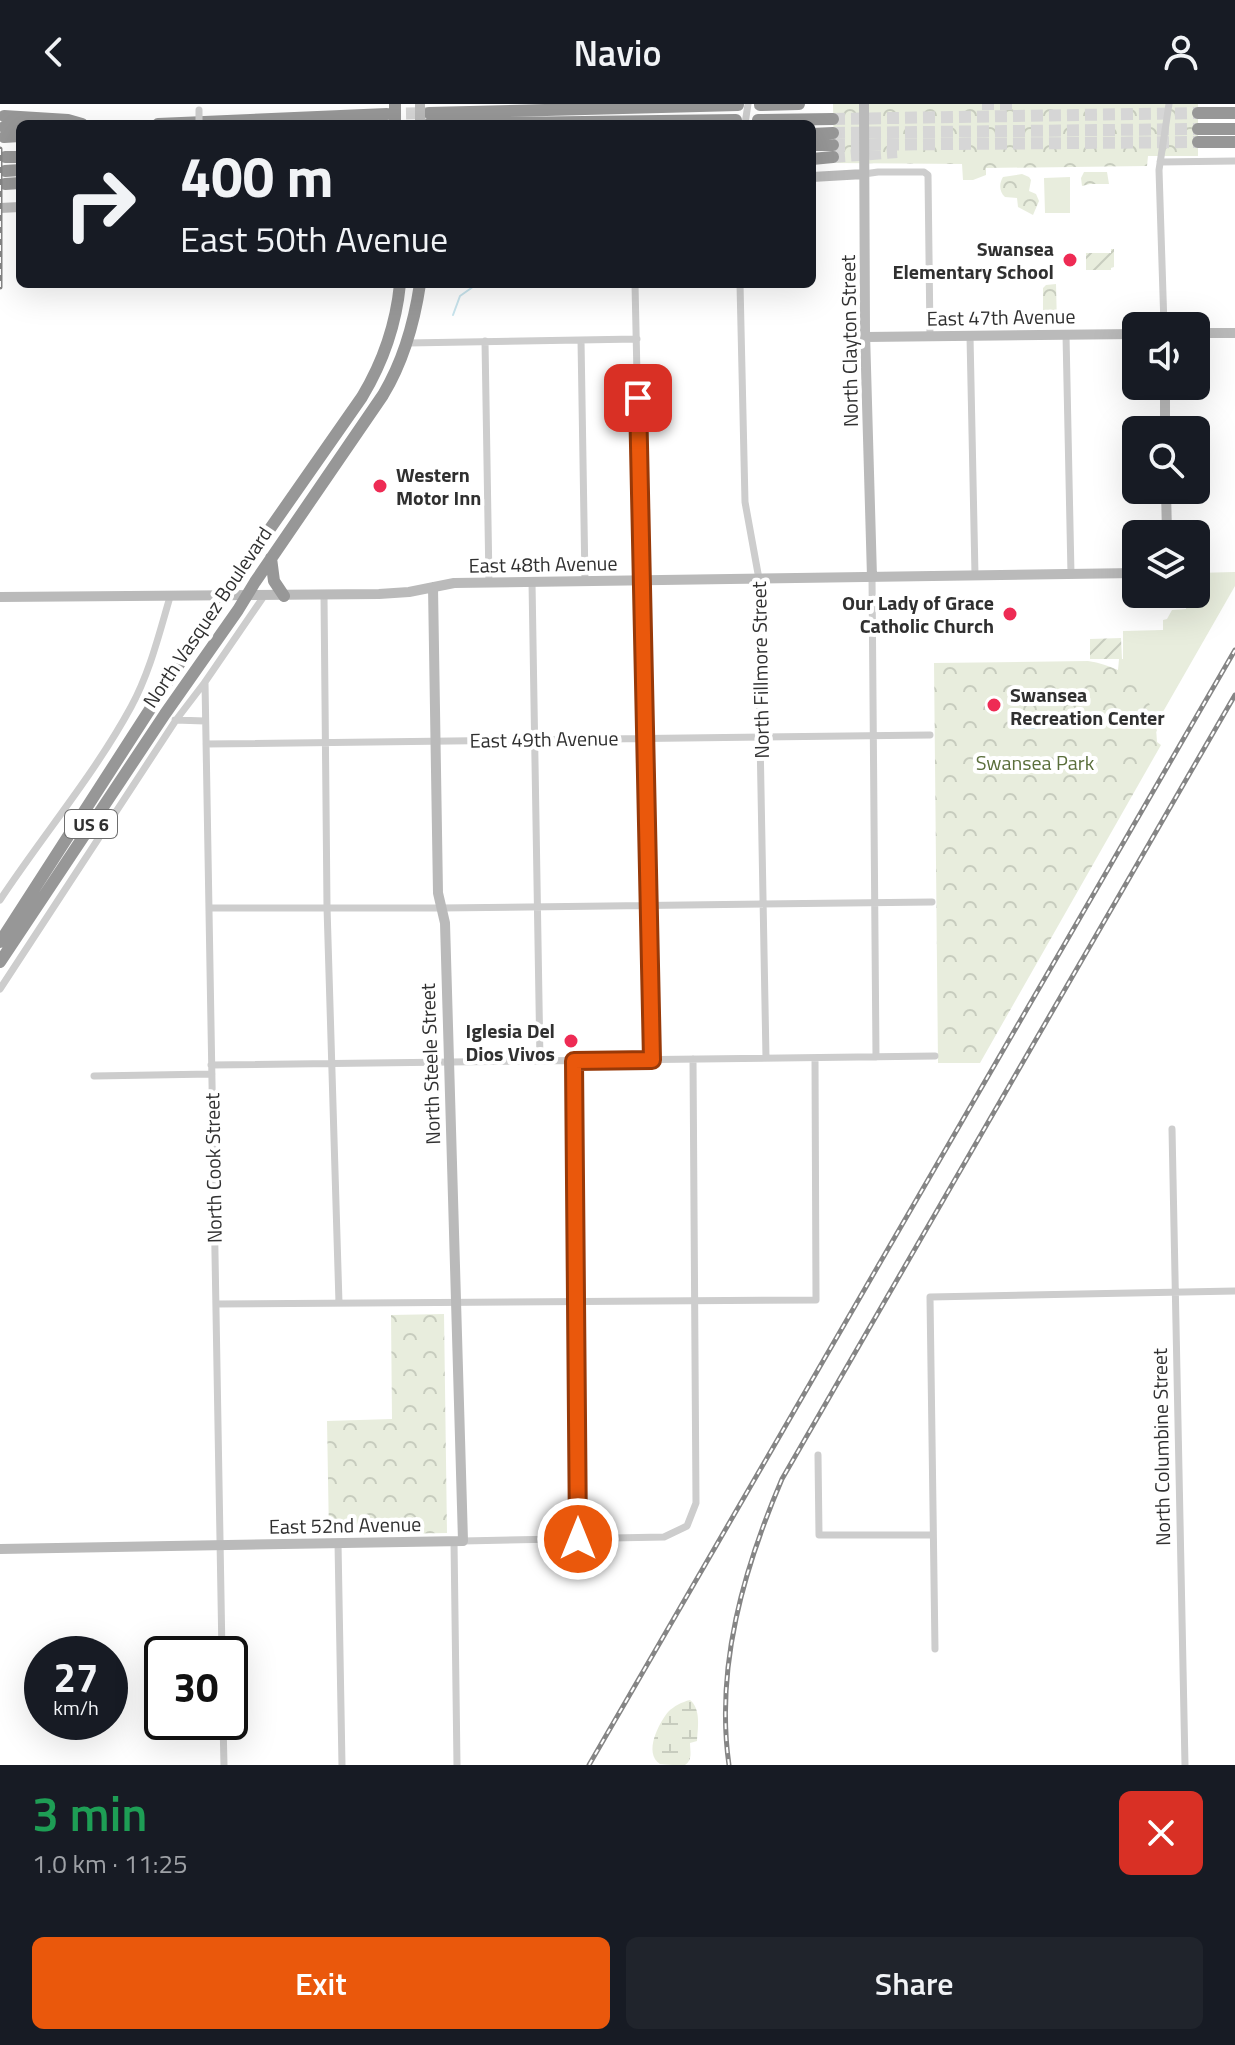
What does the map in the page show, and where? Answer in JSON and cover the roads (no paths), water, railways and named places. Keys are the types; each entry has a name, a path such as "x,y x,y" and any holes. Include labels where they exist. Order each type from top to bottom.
{"highway":[{"path":"760,105 799,104"},
{"path":"426,114 743,105"},
{"path":"1198,113 1235,113"},
{"path":"252,120 393,114"},
{"path":"426,114 700,120"},
{"path":"790,120 833,119"},
{"path":"4,126 16,125"},
{"path":"4,126 16,127"},
{"path":"4,126 16,134"},
{"path":"1235,129 1198,136 1235,142"},
{"path":"816,136 833,145"},
{"path":"816,145 833,145"},
{"path":"816,156 833,145"},
{"path":"5,157 16,157"},
{"path":"16,172 5,177 16,181"},
{"name":"North Vasquez Boulevard","path":"0,942 223,596 369,385 391,332 399,288"},
{"name":"North Vasquez Boulevard","path":"0,962 171,717 271,558 383,395 408,343 419,288"},
{"path":"271,558 274,581 284,596"}],"street":[{"name":"North Clayton Street","path":"864,104 872,577"},
{"path":"1164,312 1160,159 1169,104"},
{"path":"1160,159 1235,161"},
{"path":"816,177 878,172 924,172 928,175 930,336"},
{"path":"635,288 652,1060"},
{"name":"North Fillmore Street","path":"740,288 745,502 759,579 766,1058"},
{"path":"1210,333 1235,333"},
{"name":"East 47th Avenue","path":"866,337 1122,334"},
{"path":"1066,335 1071,574"},
{"path":"970,336 975,575"},
{"path":"408,343 637,339"},
{"path":"581,340 585,581"},
{"path":"485,341 489,582"},
{"name":"East 48th Avenue","path":"0,597 284,596 403,593 445,583 1122,573"},
{"path":"872,577 876,1057"},
{"path":"532,582 540,1061"},
{"name":"North Steele Street","path":"433,587 438,893 445,923 455,1302 459,1541 457,1765"},
{"path":"324,595 327,907 339,1303"},
{"path":"0,989 171,717 205,682 264,596"},
{"path":"0,900 103,754 132,706 147,672 170,597"},
{"name":"North Cook Street","path":"205,682 222,1636"},
{"path":"171,717 205,721"},
{"name":"East 49th Avenue","path":"206,744 930,735"},
{"path":"209,908 932,902"},
{"path":"94,1076 333,1064 935,1056"},
{"path":"216,1304 816,1300 815,1058"},
{"path":"693,1059 694,1300"},
{"path":"574,1061 578,1539"},
{"name":"North Columbine Street","path":"1172,1129 1185,1765"},
{"path":"935,1649 930,1297 1235,1291"},
{"name":"East 52nd Avenue","path":"0,1549 664,1537 687,1526 696,1503 694,1300"},
{"path":"818,1455 819,1535 933,1535"},
{"path":"338,1543 342,1765"},
{"path":"223,1740 224,1765"}],"water":[{"path":"1046,715 1046,729 1017,729 1017,716"}],"waterway":[{"path":"453,315 460,296 471,288"}],"tunnel":[{"path":"982,104 1012,104"},
{"path":"388,114 429,113"},
{"path":"833,119 1198,113"},
{"path":"833,133 1198,129"},
{"path":"833,145 1198,142"},
{"path":"833,157 897,152"}],"railway":[{"path":"0,149 0,287"},
{"path":"589,1765 1235,650"},
{"path":"729,1765 726,1691 736,1619 756,1547 782,1479 1235,695"}],"place":[{"name":"Swansea Elementary School","path":"1070,260"},
{"name":"Western Motor Inn","path":"380,486"},
{"name":"Our Lady of Grace Catholic Church","path":"1010,614"},
{"name":"Swansea Recreation Center","path":"994,705"},
{"name":"Iglesia Del Dios Vivos","path":"571,1041"}],"park label":[{"name":"Swansea Park","path":"1035,762"}]}
